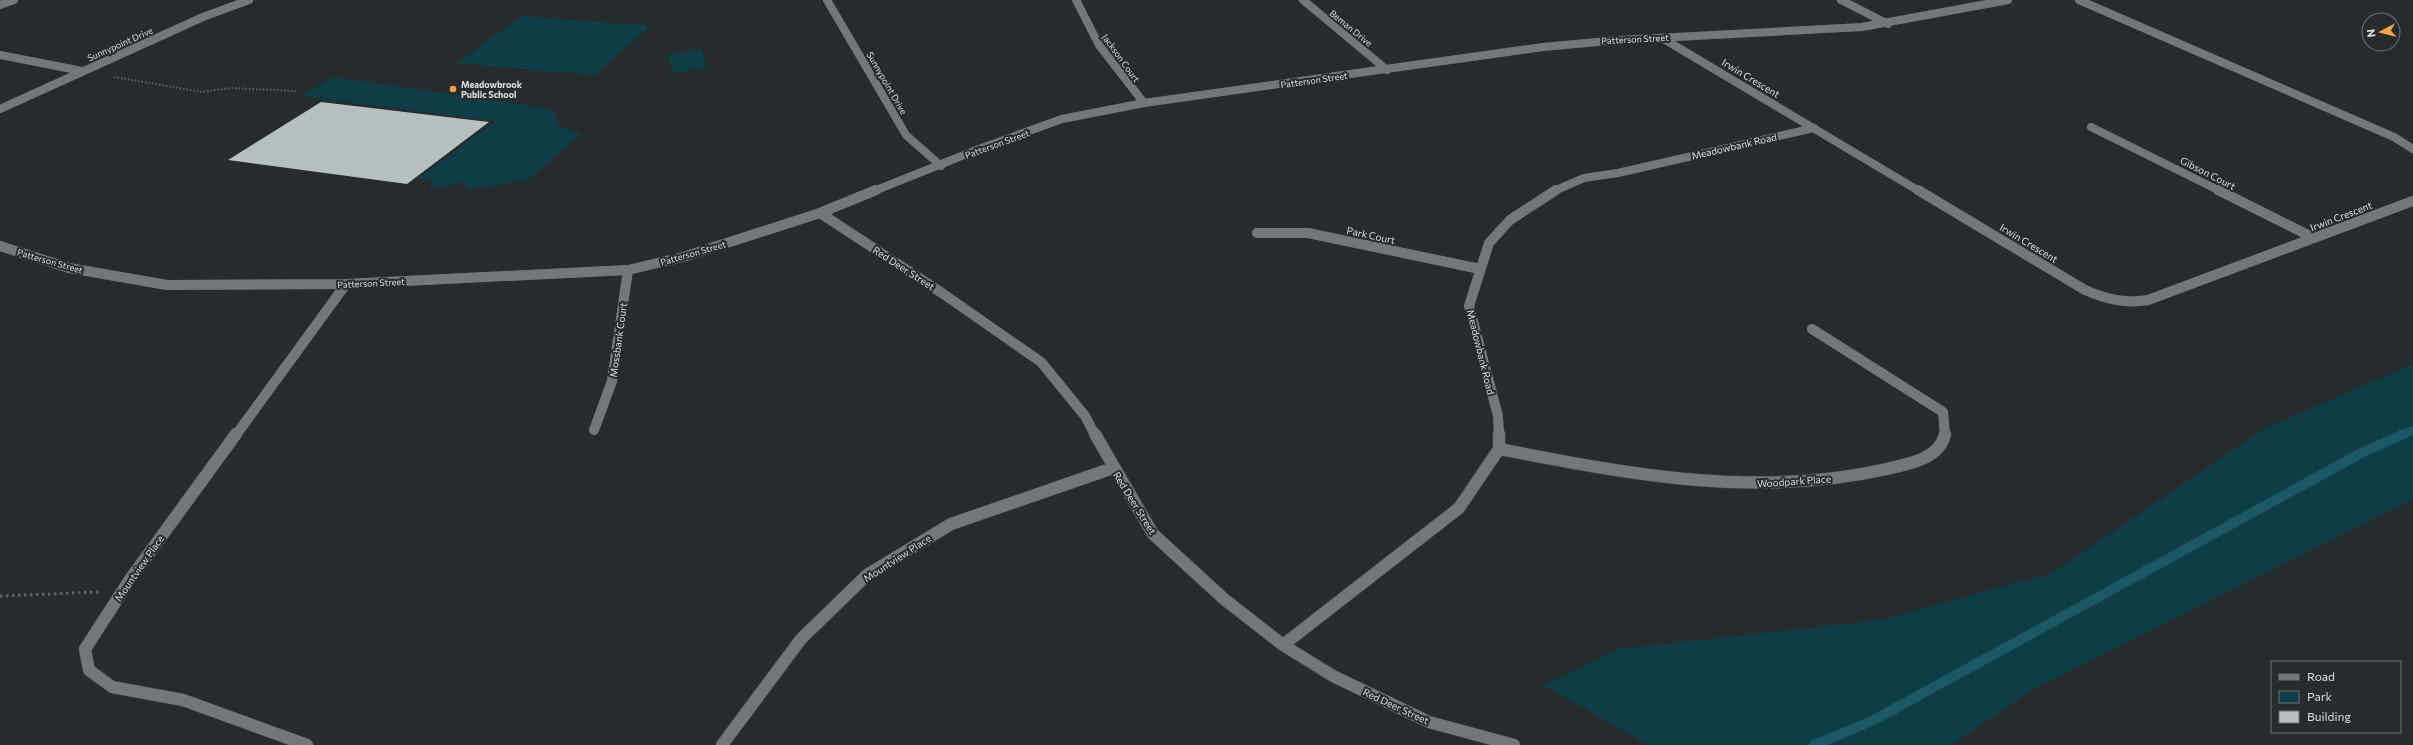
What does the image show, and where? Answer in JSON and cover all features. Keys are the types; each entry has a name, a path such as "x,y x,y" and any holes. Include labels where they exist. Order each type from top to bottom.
{"street":[{"path":"0,5 14,0"},
{"name":"Sunnypoint Drive","path":"0,109 203,17 249,0"},
{"name":"Sunnypoint Drive","path":"827,0 906,136 941,166"},
{"name":"Jackson Court","path":"1076,0 1099,45 1144,103"},
{"name":"Beman Drive","path":"1303,0 1387,70"},
{"path":"1841,0 1888,24"},
{"name":"Patterson Street","path":"0,246 69,268 117,278 167,285 346,284 628,270 684,257 820,213 941,166 979,149 1062,119 1144,103 1387,70 1543,46 1862,27 1888,24 2008,0"},
{"path":"2079,0 2394,137 2413,149"},
{"name":"Irwin Crescent","path":"1662,38 2085,290 2111,300 2126,303 2148,300 2413,201"},
{"path":"0,55 82,72"},
{"name":"Gibson Court","path":"2091,127 2314,238"},
{"name":"Meadowbank Road","path":"1499,449 1498,416 1469,306 1489,243 1510,220 1550,193 1584,178 1618,173 1814,128"},
{"name":"Red Deer Street","path":"820,213 942,293 1041,362 1085,416 1113,468 1153,534 1224,599 1283,645 1333,676 1429,722 1514,745"},
{"name":"Park Court","path":"1257,233 1308,233 1480,268"},
{"name":"Mossbank Court","path":"594,430 612,381 628,270"},
{"name":"Mountview Place","path":"307,745 183,700 112,687 89,670 85,649 122,591 346,284"},
{"name":"Woodpark Place","path":"1499,449 1635,474 1737,484 1815,481 1886,470 1927,458 1942,445 1948,428 1942,412 1812,329"},
{"path":"1283,645 1459,508 1499,449"},
{"name":"Mountview Place","path":"722,745 801,639 867,575 951,524 1113,468"}],"path":[{"path":"82,72 202,92 231,88 296,91"},
{"path":"0,596 122,591"}],"green space":[{"path":"522,16 650,26 594,75 457,63"},
{"path":"701,49 707,67 674,73 668,55"},
{"path":"334,77 546,108 555,113 559,126 581,134 528,180 468,190 465,181 431,190 432,180 417,179 496,121 301,96"},
{"path":"2413,364 2413,499 2032,690 1950,745 1648,745 1544,685 1618,649 1881,620 2052,573 2266,428"}],"building":[{"path":"321,102 489,122 407,184 228,160"}],"waterway":[{"path":"2402,435 2413,430"},
{"path":"1814,745 1872,721 2363,452 2404,434"}],"place":[{"name":"Meadowbrook Public School","path":"453,89"}]}
